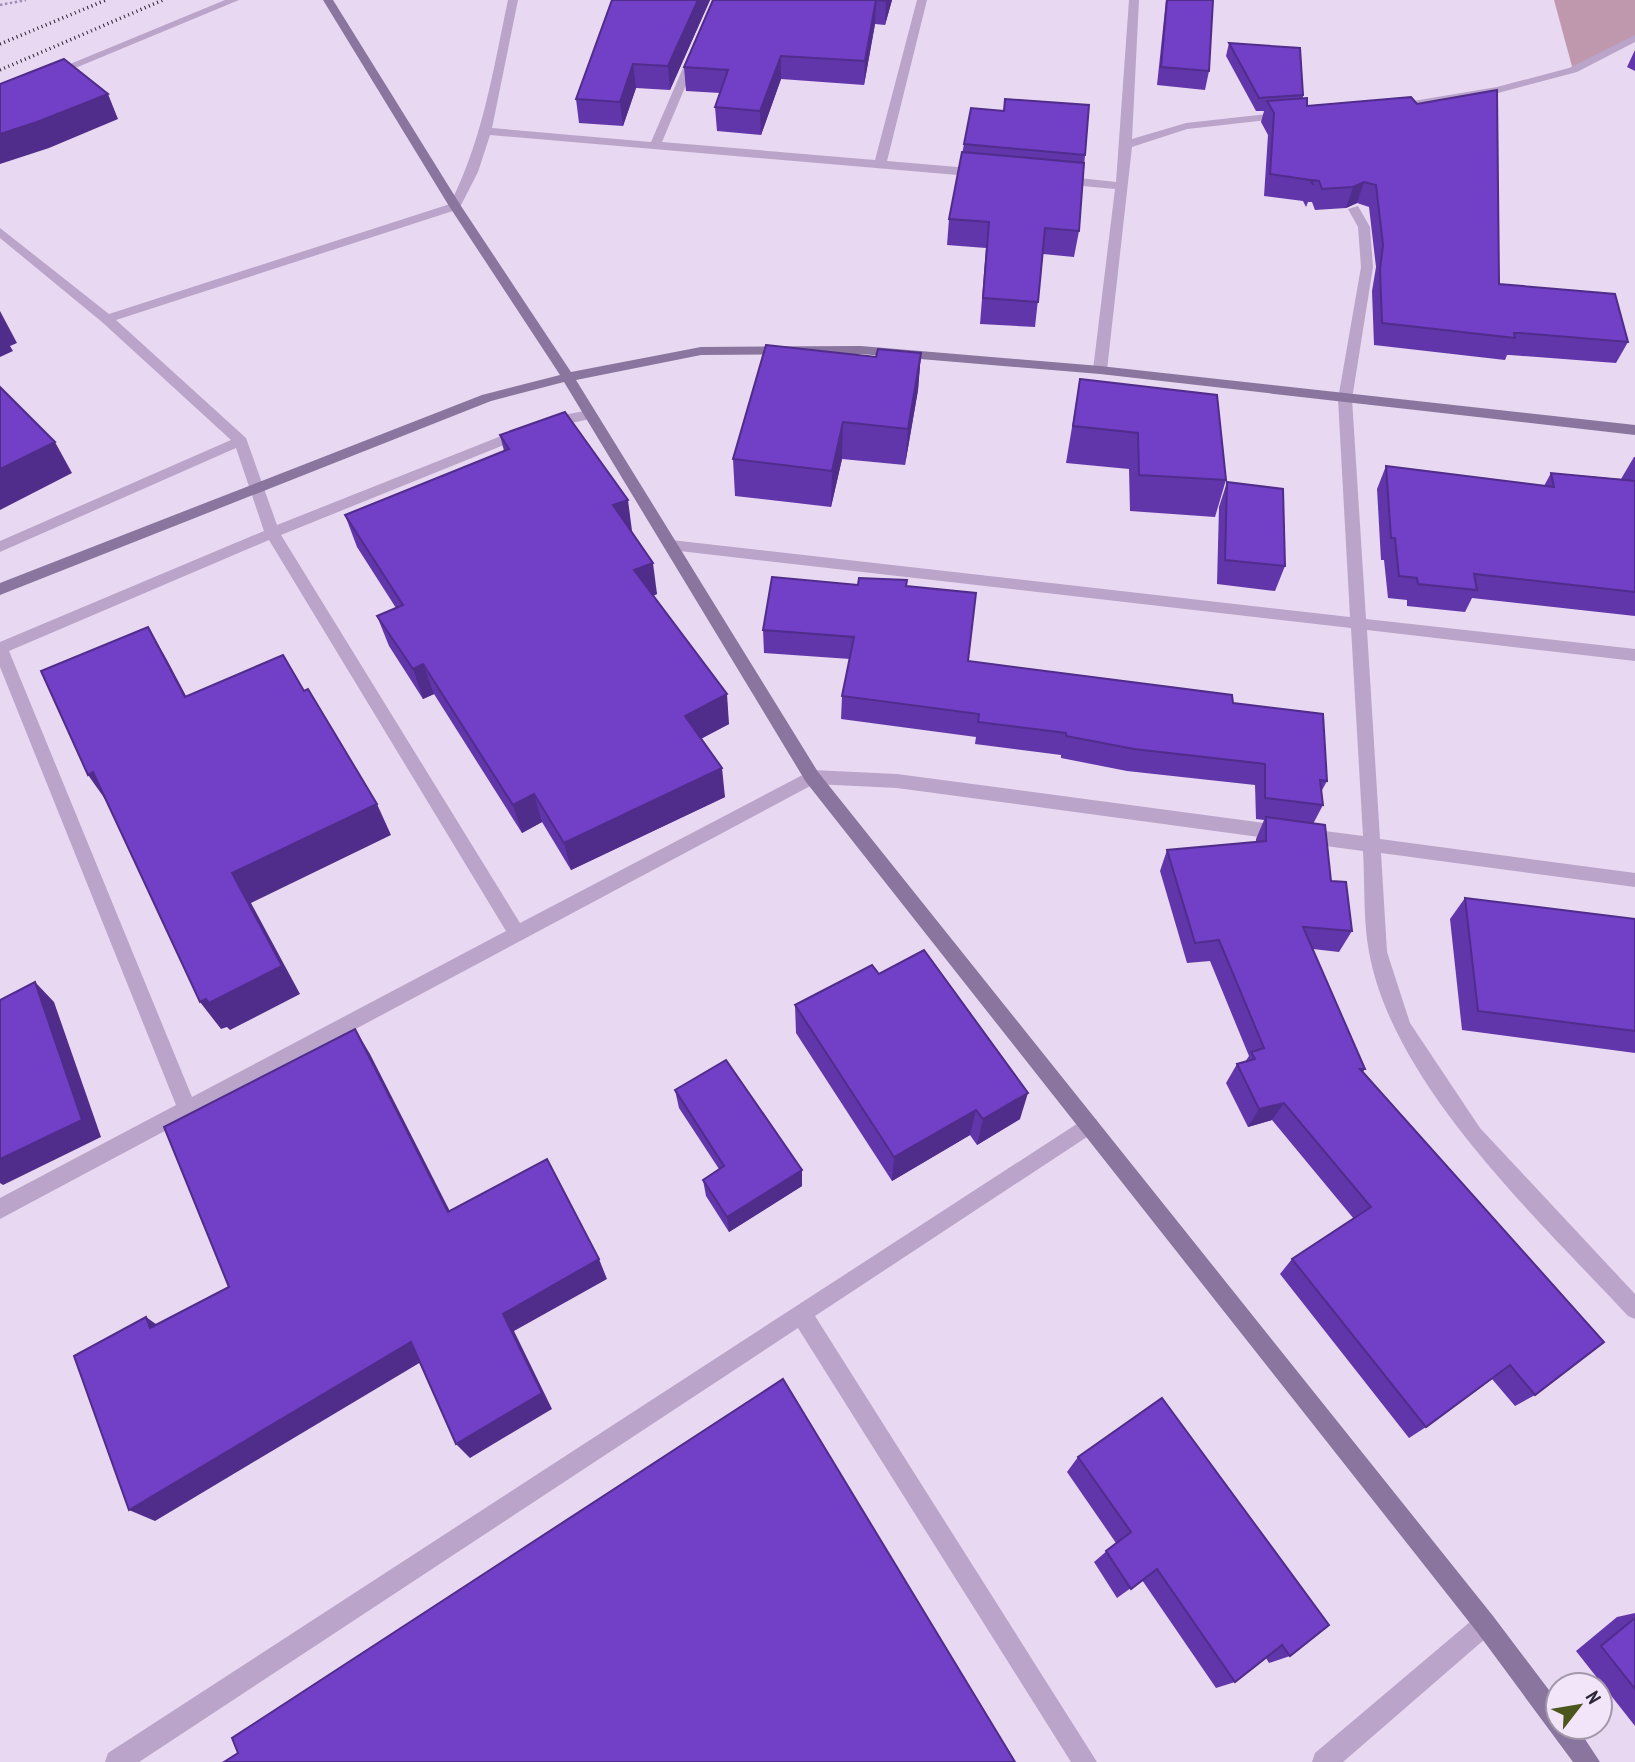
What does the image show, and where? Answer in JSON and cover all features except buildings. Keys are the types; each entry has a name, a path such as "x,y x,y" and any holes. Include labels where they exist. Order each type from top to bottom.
{"street":[{"path":"37,80 234,0"},
{"path":"328,0 455,206 568,377 812,777 1485,1624 1544,1703"},
{"path":"107,318 455,206 472,173 486,131 513,0"},
{"path":"880,164 922,0"},
{"path":"1100,370 1126,145 1134,0"},
{"path":"656,145 701,36"},
{"path":"1380,108 1498,90 1573,70 1635,38"},
{"path":"1126,145 1186,126 1298,114"},
{"path":"486,131 1001,175"},
{"path":"1041,178 1122,186"},
{"path":"1354,209 1364,227 1367,267 1345,400 1378,952 1402,1027 1473,1134 1635,1309"},
{"path":"0,232 107,318 241,441 272,533 517,934"},
{"path":"0,589 487,398 568,377 701,351 862,351 1100,370 1345,400 1635,430"},
{"path":"187,1110 0,648 272,533 544,424 590,415"},
{"path":"0,547 241,441"},
{"path":"671,545 1635,655"},
{"path":"0,1209 812,777 897,781 1635,880"},
{"path":"117,1762 1089,1125"},
{"path":"801,1313 1085,1762"},
{"path":"1324,1762 1485,1624"},
{"path":"1572,1741 1588,1762"}],"path":[{"path":"0,5 26,0"}],"shaded area":[{"path":"1554,0 1635,0 1635,38 1573,70"}],"railway":[{"path":"0,44 106,0"},
{"path":"0,70 163,0"}]}
